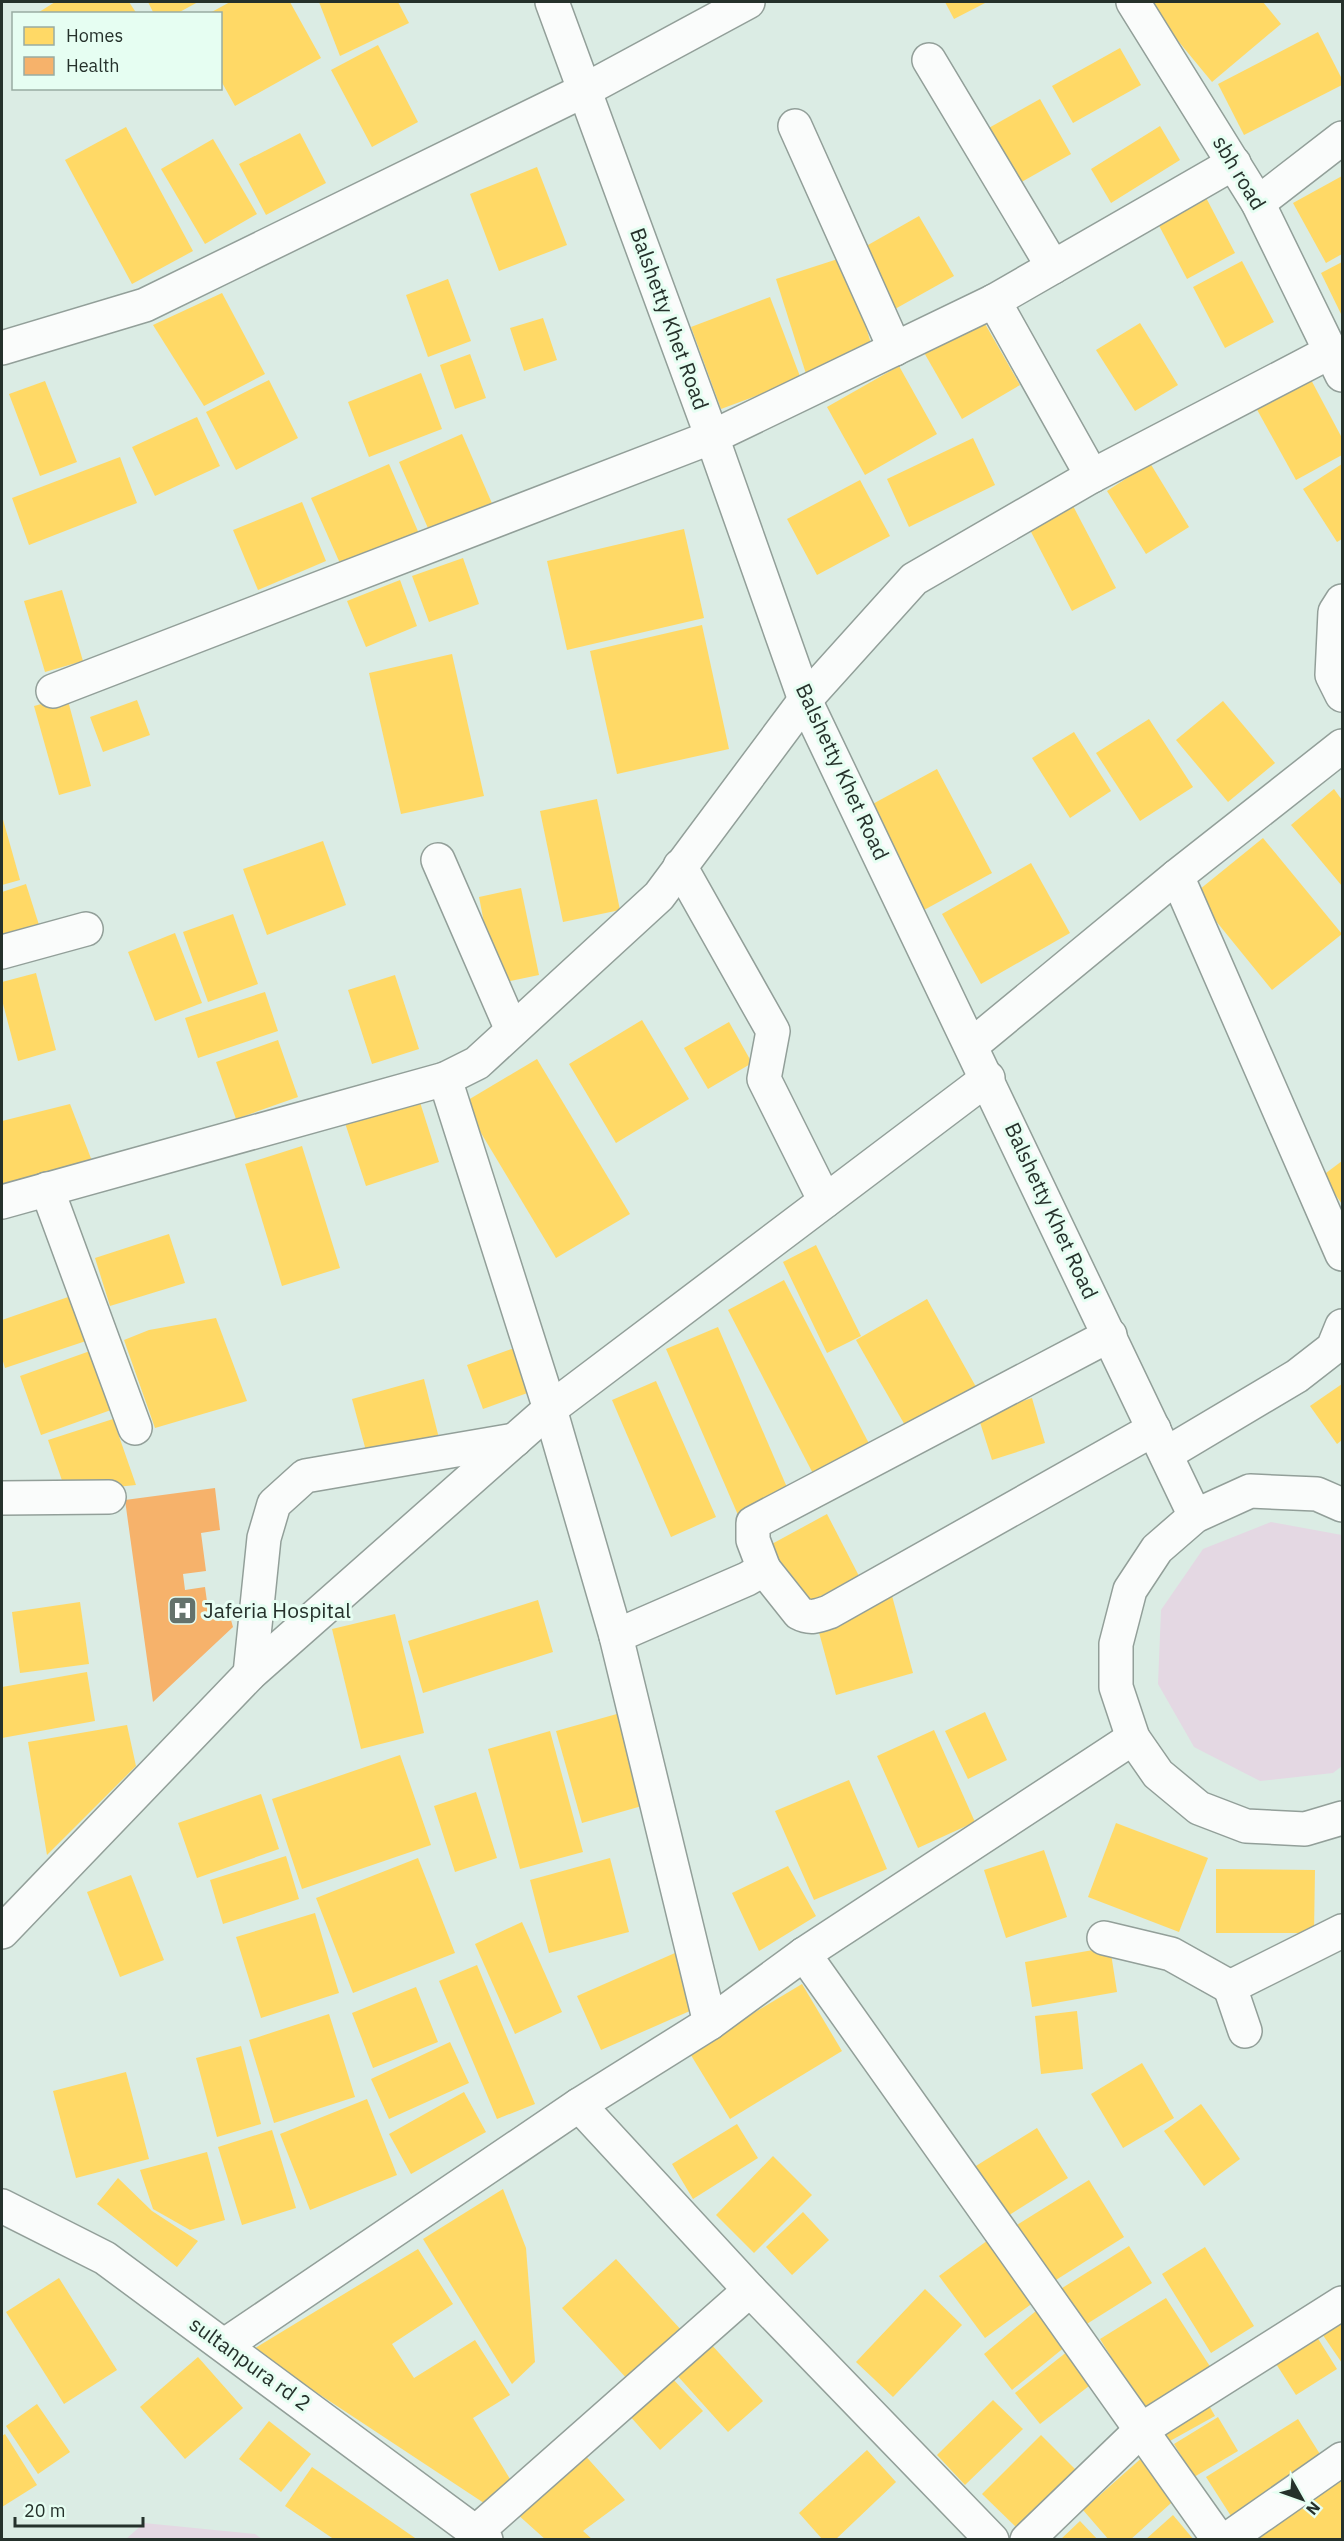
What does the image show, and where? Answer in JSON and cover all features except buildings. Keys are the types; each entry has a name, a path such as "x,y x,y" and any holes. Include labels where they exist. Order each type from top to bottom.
{"street":[{"name":"Balshetty Khet Road","path":"552,2 806,700 1196,1516"},
{"path":"2,348 145,304 585,90 748,2"},
{"name":"sbh road","path":"1133,2 1258,203 1336,364"},
{"path":"929,60 1053,267"},
{"path":"795,126 895,350"},
{"path":"1258,203 1342,138"},
{"path":"53,691 712,437 994,301 1234,163"},
{"path":"994,301 1092,476"},
{"path":"2,1202 445,1079 477,1063 658,896 806,700 914,579 1092,476 1336,364"},
{"path":"1342,601 1335,612 1332,675 1342,695"},
{"path":"972,1044 1177,876 1342,746"},
{"path":"438,860 512,1030"},
{"path":"680,866 773,1031 764,1079 825,1201"},
{"path":"1177,876 1342,1254"},
{"path":"2,952 86,929"},
{"path":"2,1932 250,1674 550,1409 988,1078"},
{"path":"445,1079 550,1409 616,1636 710,2023"},
{"path":"47,1189 135,1428"},
{"path":"1110,1335 753,1522 753,1540 764,1569 799,1613 807,1617 829,1612 1160,1442 1298,1376 1333,1348 1342,1326"},
{"path":"250,1674 264,1538 274,1504 305,1476 515,1440"},
{"path":"1342,1504 1317,1494 1250,1491 1196,1516 1157,1549 1130,1590 1116,1644 1116,1687 1133,1738 1158,1774 1198,1808 1246,1826 1305,1829 1342,1818"},
{"path":"2,1498 109,1497"},
{"path":"616,1636 747,1579 764,1569"},
{"path":"225,2345 579,2105 710,2023 804,1954 1133,1738"},
{"path":"1230,1987 1342,1931"},
{"path":"1104,1938 1171,1953 1230,1987 1245,2031"},
{"path":"804,1954 1219,2540"},
{"path":"579,2105 750,2290 992,2540"},
{"name":"sultanpura rd 2","path":"2,2206 105,2258 481,2536"},
{"path":"481,2536 750,2290"},
{"path":"1027,2540 1141,2430 1342,2303"},
{"path":"1226,2540 1342,2459"}],"shaded area":[{"path":"1271,1522 1342,1535 1342,1766 1333,1773 1260,1781 1194,1747 1158,1684 1161,1610 1203,1549"},
{"path":"144,2523 255,2534 262,2539 126,2539"}],"place":[{"name":"Jaferia Hospital","path":"182,1611"}]}
